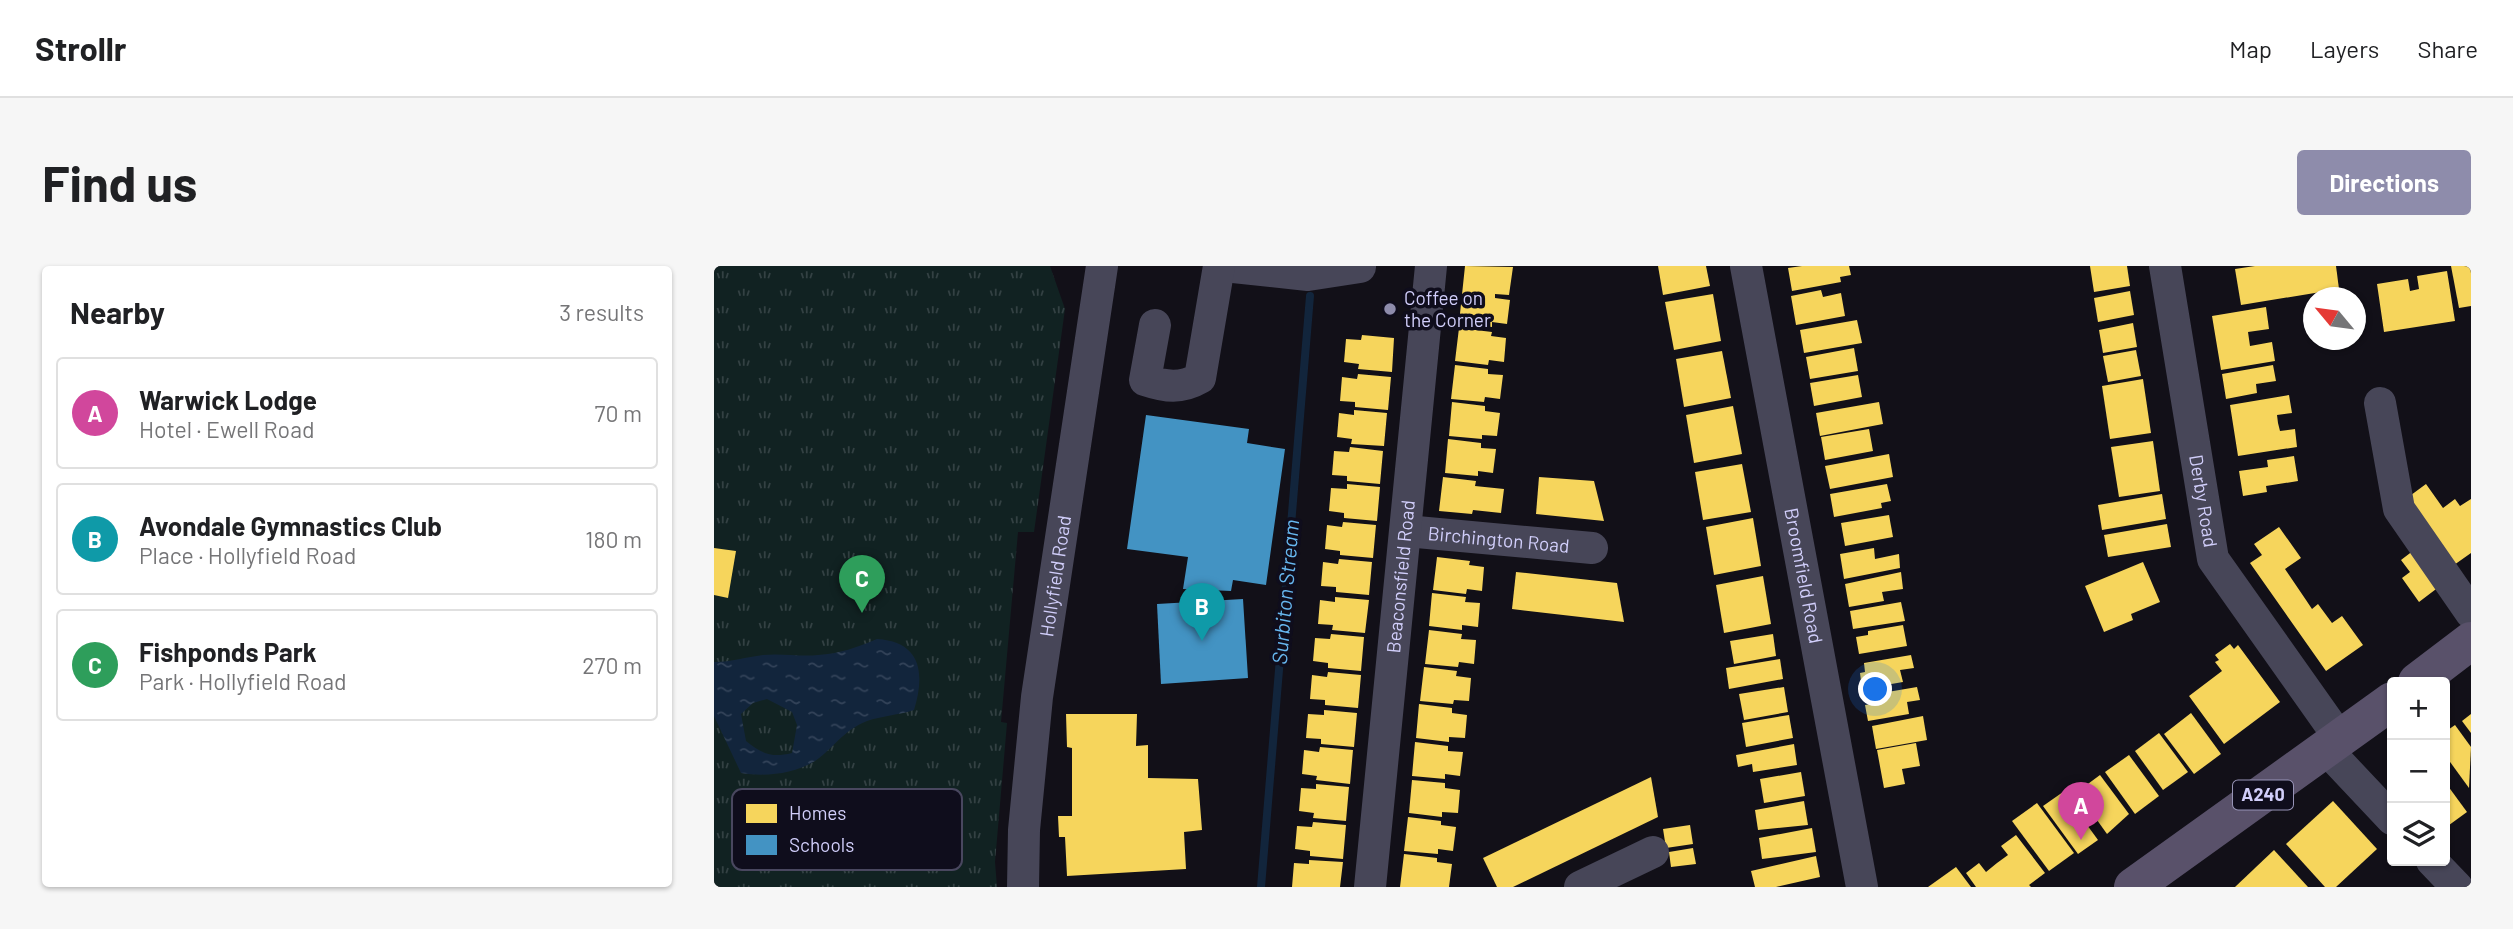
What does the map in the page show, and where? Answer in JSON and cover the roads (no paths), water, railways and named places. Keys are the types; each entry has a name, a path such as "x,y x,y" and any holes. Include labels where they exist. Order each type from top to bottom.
{"main road":[{"path":"2424,677 2471,641"},
{"name":"A240","path":"2133,887 2387,705"}],"street":[{"name":"Hollyfield Road","path":"1023,887 1024,830 1037,697 1102,266"},
{"path":"1155,325 1146,380 1163,386 1186,386 1200,378 1221,266 1308,275 1360,267"},
{"name":"Beaconsfield Road","path":"1370,887 1431,266"},
{"name":"Broomfield Road","path":"1746,266 1862,887"},
{"name":"Derby Road","path":"2165,266 2213,559 2334,745 2387,813"},
{"path":"2380,404 2399,509 2471,612"},
{"name":"Birchington Road","path":"1406,531 1592,548"},
{"path":"1580,887 1653,852"},
{"path":"2437,866 2457,887"}],"water":[{"path":"877,639 903,646 916,662 919,684 914,710 872,719 858,725 815,761 798,769 760,775 741,773 714,716 714,662 770,655 826,654 848,650","holes":["767,699 792,712 797,725 792,753 768,754 746,741 741,714 753,703"]}],"waterway":[{"name":"Surbiton Stream","path":"1261,887 1310,296"}],"place":[{"name":"Coffee on the Corner","path":"1390,309"},
{"name":"Fishponds Park","path":"862,613"},
{"name":"Avondale Gymnastics Club","path":"1202,641"},
{"name":"Warwick Lodge","path":"2081,840"}]}
